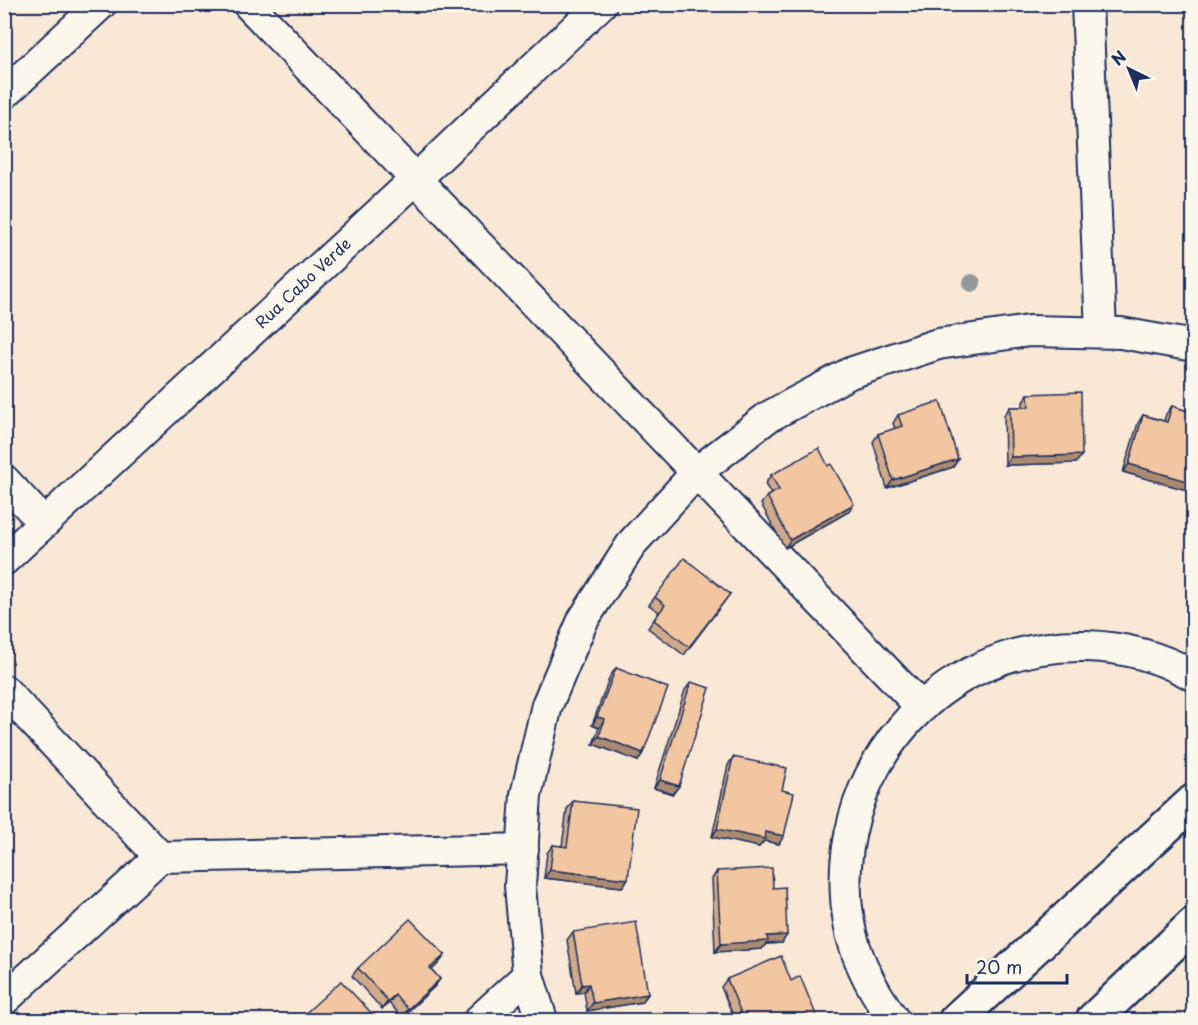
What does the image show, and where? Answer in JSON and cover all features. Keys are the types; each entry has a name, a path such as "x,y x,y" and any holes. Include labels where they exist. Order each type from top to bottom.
{"street":[{"path":"4,94 101,4"},
{"path":"248,4 921,706"},
{"name":"Rua Cabo Verde","path":"4,560 416,179 601,4"},
{"path":"1087,4 1101,332"},
{"path":"542,1020 528,975 520,886 526,795 547,705 583,620 633,542 697,472 768,417 850,374 938,344 1029,331 1121,333 1194,346"},
{"path":"4,480 44,523"},
{"path":"894,1020 877,998 860,962 849,924 845,884 848,845 857,806 873,770 894,736 921,706 953,682 988,664 1026,651 1065,646 1105,647 1144,654 1194,676"},
{"path":"4,690 160,857"},
{"path":"956,1020 1194,801"},
{"path":"4,1000 160,857 523,849"},
{"path":"1097,1019 1194,924"},
{"path":"479,1020 528,975"}],"building":[{"path":"1081,392 1082,455 1011,457 1010,407 1029,407 1028,394"},
{"path":"940,401 958,459 893,480 878,434 902,426 898,415"},
{"path":"1172,406 1194,413 1194,483 1129,464 1143,415 1167,422"},
{"path":"819,448 828,466 831,464 854,504 790,540 767,496 779,490 771,475"},
{"path":"684,558 730,594 689,647 654,620 665,605 655,597"},
{"path":"616,668 668,688 643,753 599,736 605,719 597,717"},
{"path":"691,682 710,688 679,786 660,780"},
{"path":"733,757 787,768 782,790 794,793 784,836 766,832 765,839 717,829"},
{"path":"573,801 637,808 628,879 550,870 553,845 567,847"},
{"path":"772,868 773,888 785,887 787,935 767,936 768,941 721,944 717,871"},
{"path":"410,919 445,955 430,968 440,979 408,1009 395,995 388,1001 358,968"},
{"path":"636,922 648,994 593,1003 589,984 582,985 573,932"},
{"path":"781,956 791,981 800,976 817,1017 808,1020 744,1020 727,979"},
{"path":"341,981 378,1020 298,1020"}]}
